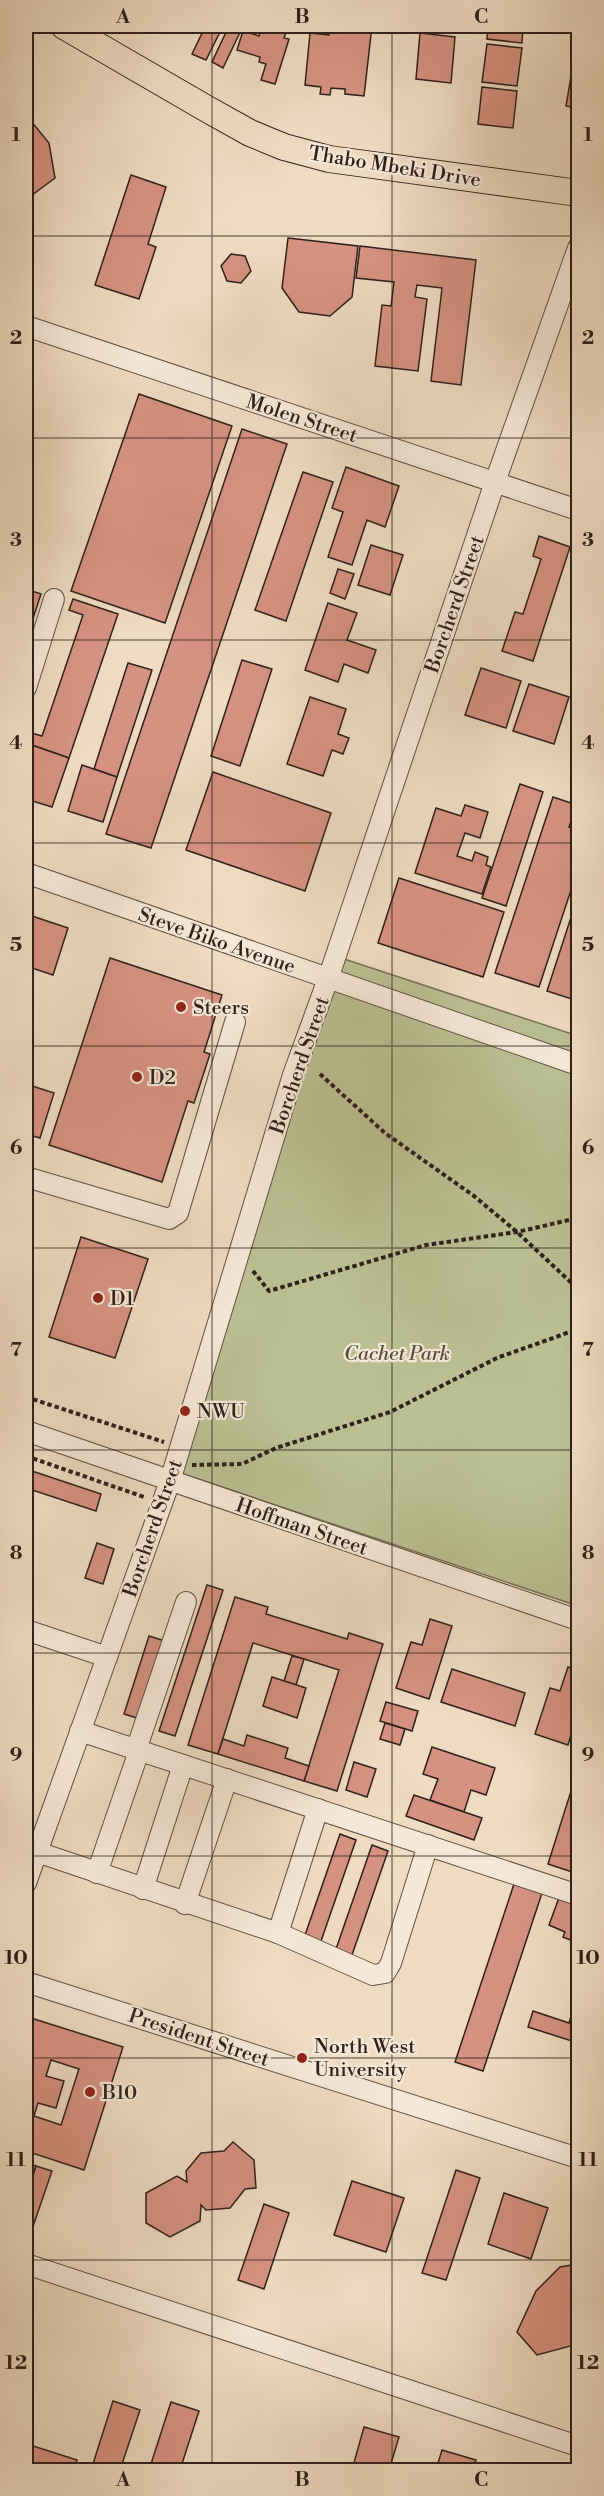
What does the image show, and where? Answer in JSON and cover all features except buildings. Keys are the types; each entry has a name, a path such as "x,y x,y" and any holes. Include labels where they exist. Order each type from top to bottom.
{"main road":[{"name":"Thabo Mbeki Drive","path":"64,26 250,133 285,147 329,159 579,193"}],"street":[{"name":"Borcherd Street","path":"26,1883 162,1503 293,1075 328,979 495,482 579,248"},
{"name":"Molen Street","path":"26,326 579,510"},
{"path":"26,688 54,600"},
{"name":"Steve Biko Avenue","path":"26,873 579,1065"},
{"path":"26,1177 169,1219 178,1213 235,1022"},
{"name":"Hoffman Street","path":"26,1431 175,1464 579,1620"},
{"path":"97,1873 186,1602"},
{"path":"26,1630 107,1657"},
{"path":"80,1731 579,1895"},
{"path":"144,1889 183,1765"},
{"path":"185,1904 227,1779"},
{"path":"278,1933 318,1809"},
{"path":"37,1852 185,1904 278,1933 374,1975 385,1973 391,1963 429,1845"},
{"name":"President Street","path":"26,1982 579,2158"},
{"path":"26,2264 579,2446"}],"path":[{"path":"320,1074 385,1133 474,1196 579,1289"},
{"path":"238,1252 269,1292 426,1245 517,1232 579,1218"},
{"path":"26,1397 175,1464 242,1464 276,1448 390,1412 497,1358 579,1329"},
{"path":"26,1456 162,1503"}],"green space":[{"name":"Cachet Park","path":"335,956 578,1036 578,1606 168,1469"}],"place":[{"name":"Steers","path":"181,1007"},
{"name":"D2","path":"137,1077"},
{"name":"D1","path":"98,1298"},
{"name":"NWU","path":"185,1411"},
{"name":"North West University","path":"302,2058"},
{"name":"B10","path":"90,2092"}]}
